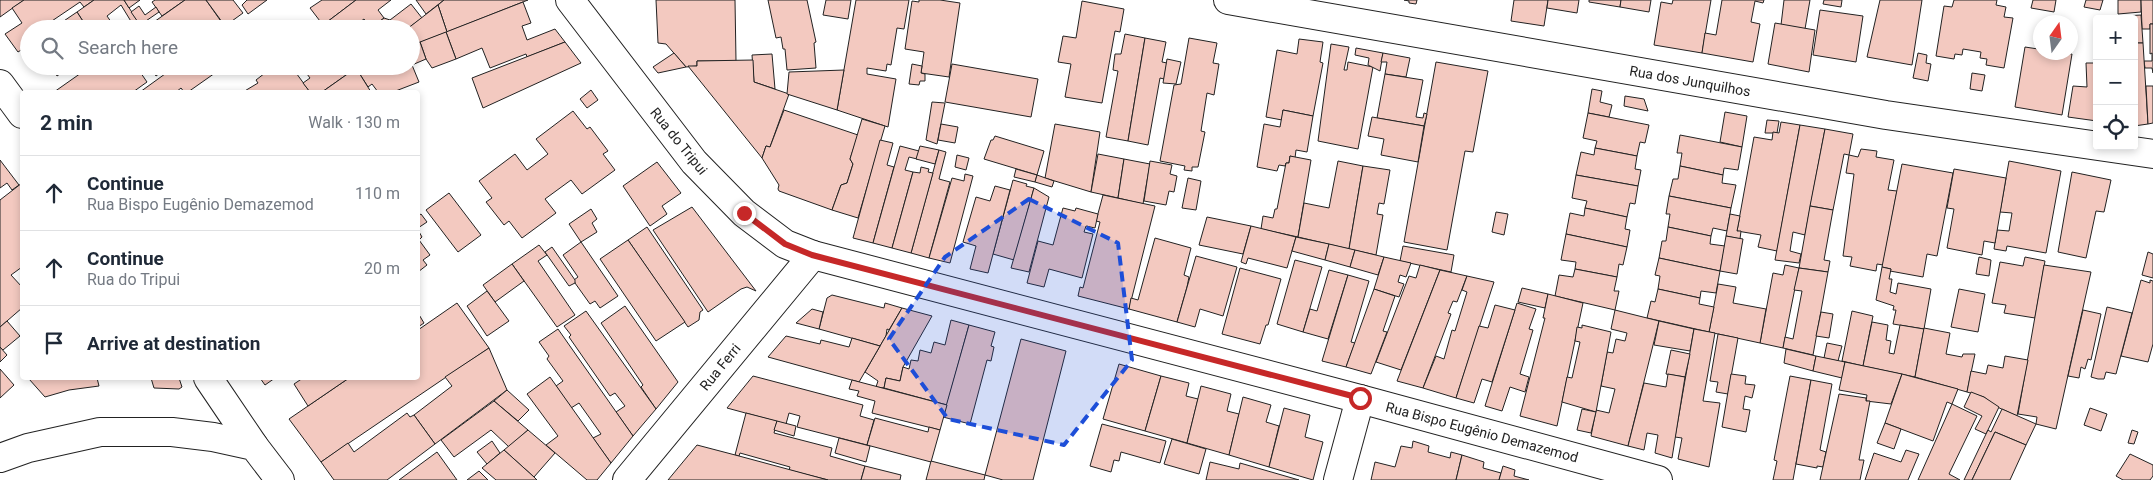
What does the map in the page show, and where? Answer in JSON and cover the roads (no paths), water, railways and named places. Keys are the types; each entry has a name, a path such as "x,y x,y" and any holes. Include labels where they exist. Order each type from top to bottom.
{"street":[{"name":"Rua do Tripui","path":"570,0 694,162 744,213 785,244 812,255"},
{"name":"Rua dos Junquilhos","path":"1228,0 1886,115 2153,154"},
{"path":"0,84 20,111"},
{"name":"Rua Bispo Eugênio Demazemod","path":"812,255 1360,398 1658,480"},
{"name":"Rua Ferri","path":"627,480 812,255"},
{"path":"209,380 254,446 280,480"},
{"path":"1338,480 1360,398"},
{"path":"0,458 28,448 100,432 172,432 213,437 254,446"}]}
